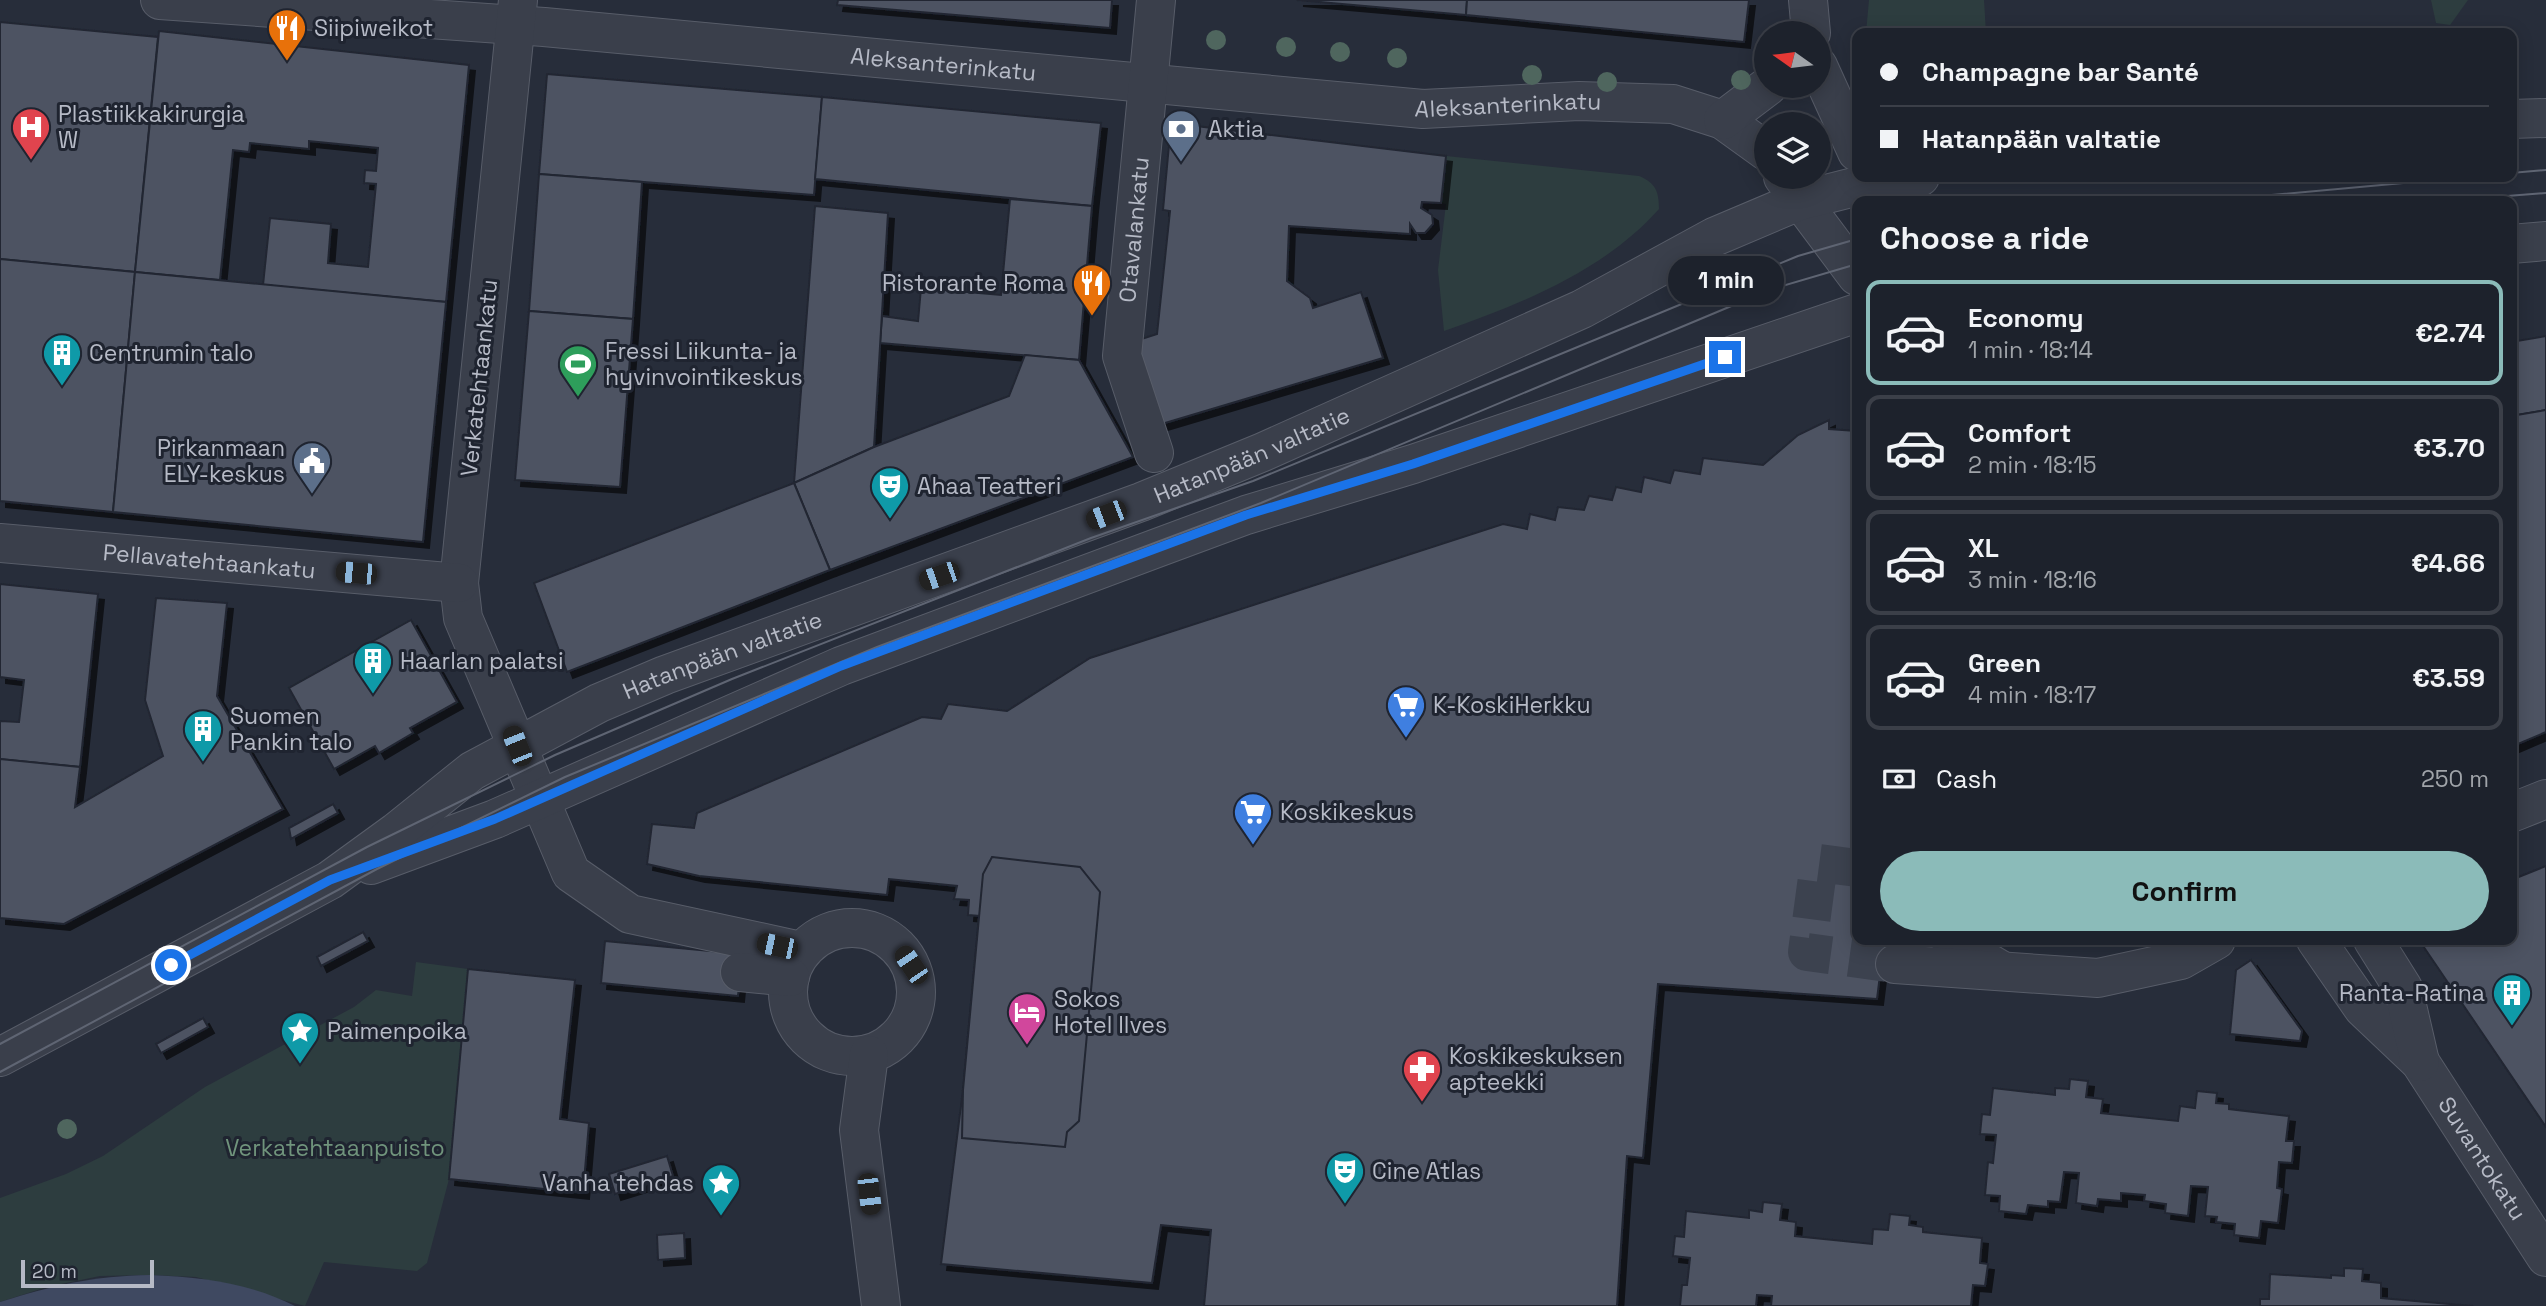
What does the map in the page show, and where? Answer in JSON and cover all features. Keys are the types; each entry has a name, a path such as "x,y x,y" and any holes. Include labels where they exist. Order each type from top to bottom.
{"street":[{"name":"Aleksanterinkatu","path":"160,0 517,12 1150,84 1423,109 1625,100 1673,104 1723,120 1754,142"},
{"name":"Otavalankatu","path":"1154,453 1122,356 1156,0"},
{"path":"1808,0 1810,21"},
{"name":"Verkatehtaankatu","path":"517,12 458,583 463,618 571,873 630,914 796,964"},
{"path":"1831,95 1852,141"},
{"path":"1723,120 1754,97"},
{"path":"2517,119 2546,118"},
{"name":"Hatanpään valtatie","path":"1831,183 1852,180"},
{"path":"1791,189 1852,269"},
{"name":"Hatanpään valtatie","path":"0,1057 330,880 396,832 472,771 599,703 665,675 1079,525 1263,452 1570,315 1714,237 1791,189"},
{"path":"2517,243 2546,241"},
{"name":"Hatanpään valtatie","path":"330,880 495,819 841,666 1246,515 1413,464 1852,315"},
{"name":"Pellavatehtaankatu","path":"0,543 458,583"},
{"path":"2517,811 2546,799"},
{"path":"858,928 880,934 898,947 911,965 916,987 914,1009 904,1029 889,1045 869,1055 847,1057 825,1051 809,1041 796,1026 789,1007 796,964 816,938 837,929 858,928"},
{"path":"1958,945 2007,974"},
{"path":"1895,964 2007,974 2098,978 2180,960 2207,945"},
{"name":"Suvantokatu","path":"2319,945 2363,1008 2420,1062 2546,1257"},
{"name":"Suvantokatu","path":"2376,945 2403,988 2420,1062"},
{"path":"740,972 796,964"},
{"path":"869,1055 859,1130 881,1306"}],"green space":[{"path":"1869,0 1984,0 1986,28 1866,28"},
{"path":"2431,0 2468,0 2450,25 2436,23"},
{"path":"1446,156 1639,176 1655,189 1659,209 1637,231 1587,268 1531,297 1444,331 1438,270 1446,204 1441,203"},
{"name":"Verkatehtaanpuisto","path":"416,962 468,969 449,1179 427,1263 417,1271 324,1262 305,1306 196,1277 150,1275 100,1276 47,1287 0,1302 0,1198 66,1174 103,1156 205,1087 354,1007 376,990 412,996"}],"water":[{"path":"150,1275 225,1283 261,1292 295,1306 0,1306 0,1302 74,1282"}],"building":[{"path":"838,0 1112,0 1110,28 837,5"},
{"path":"1297,0 1467,0 1466,15"},
{"path":"1467,0 1749,0 1744,42 1466,15"},
{"path":"0,22 158,37 135,272 0,259"},
{"path":"159,31 469,65 446,302 263,285 270,218 331,224 328,263 368,267 376,184 364,183 365,170 376,171 378,148 309,141 309,149 250,143 249,152 233,150 220,280 135,272"},
{"path":"547,74 822,97 814,195 539,174"},
{"path":"822,97 1101,123 1092,206 815,179"},
{"path":"1171,123 1446,156 1441,203 1422,202 1421,208 1432,215 1433,224 1425,233 1416,233 1410,224 1410,234 1289,226 1287,281 1310,298 1313,308 1361,292 1383,358 1155,426 1129,343 1157,334 1170,211 1163,210"},
{"path":"539,174 642,182 633,319 529,311"},
{"path":"1010,199 1092,206 1079,360 880,343 882,316 918,321 921,288 1001,295"},
{"path":"815,206 888,213 874,447 794,483"},
{"name":"Centrumin talo","path":"0,259 135,272 113,512 0,501"},
{"path":"135,272 446,302 423,542 113,512"},
{"path":"529,311 633,319 620,487 515,480"},
{"path":"2546,336 2546,410 2517,415 2517,341"},
{"path":"1025,355 1079,360 1133,457 830,570 794,483 874,447 1009,396"},
{"path":"2546,410 2546,732 2517,744 2517,415"},
{"name":"Koskikeskus","path":"1829,420 1829,429 1852,431 1852,945 1921,945 1880,975 1877,999 1658,984 1643,1158 1627,1156 1617,1306 1204,1306 1211,1230 1161,1225 1152,1283 941,1264 963,1090 979,916 968,915 969,900 954,899 957,886 889,879 887,895 699,876 647,864 652,824 694,828 697,813 922,717 941,719 948,704 1007,711 1090,658 1503,524 1527,529 1530,514 1555,520 1558,507 1584,510 1589,496 1612,500 1616,487 1641,492 1644,477 1670,483 1674,470 1700,474 1703,458 1763,465 1798,435"},
{"path":"794,483 830,570 567,672 534,583"},
{"path":"0,584 98,594 80,767 0,759 0,721 19,722 24,680 0,677"},
{"name":"Suomen Pankin talo","path":"156,598 227,603 217,696 283,809 64,924 0,918 0,759 80,767 75,807 163,756 145,700"},
{"name":"Haarlan palatsi","path":"411,620 457,702 410,728 413,733 379,753 375,746 334,769 289,688"},
{"path":"333,804 338,813 291,839 289,828"},
{"name":"Sokos Hotel Ilves","path":"992,857 1080,867 1100,892 1079,1121 1067,1132 1065,1147 962,1138 963,1090 983,874"},
{"name":"Ranta-Ratina","path":"2546,866 2546,1127 2422,945 2517,945 2517,878"},
{"path":"363,932 368,941 321,966 317,957"},
{"path":"605,941 742,954 738,996 601,983"},
{"path":"2251,960 2302,1031 2300,1041 2230,1034 2236,970"},
{"path":"468,969 575,980 560,1119 589,1123 583,1193 449,1179"},
{"path":"203,1018 208,1027 161,1053 156,1044"},
{"path":"2070,1079 2088,1081 2086,1097 2103,1099 2101,1113 2178,1121 2180,1106 2195,1108 2197,1091 2217,1093 2216,1103 2229,1104 2229,1109 2289,1116 2286,1141 2294,1141 2292,1163 2279,1162 2277,1188 2282,1189 2278,1223 2261,1221 2259,1238 2234,1235 2235,1224 2216,1222 2217,1217 2205,1216 2208,1187 2191,1186 2188,1216 2165,1213 2166,1204 2144,1201 2145,1195 2121,1193 2121,1201 2098,1199 2097,1206 2076,1203 2079,1173 2064,1172 2060,1202 2048,1201 2048,1207 2028,1205 2026,1214 1999,1211 2000,1196 1985,1195 1988,1162 1993,1163 1996,1135 1980,1134 1982,1114 1990,1115 1993,1088 2055,1095 2055,1088 2069,1089"},
{"path":"667,1156 673,1176 615,1194 609,1174"},
{"path":"1763,1202 1782,1204 1780,1220 1796,1222 1795,1236 1872,1244 1873,1229 1888,1230 1890,1214 1910,1216 1909,1225 1923,1227 1923,1232 1982,1238 1980,1263 1988,1264 1985,1286 1973,1285 1971,1306 1771,1306 1772,1296 1757,1295 1756,1306 1680,1306 1682,1285 1687,1285 1690,1258 1673,1256 1675,1236 1684,1237 1686,1211 1749,1218 1749,1210 1762,1212"},
{"path":"684,1233 685,1258 658,1260 657,1235"},
{"path":"2344,1268 2363,1269 2362,1281 2381,1283 2381,1298 2473,1306 2260,1306 2260,1299 2269,1299 2270,1274 2331,1278 2331,1275 2344,1276"}],"tunnel":[{"path":"1852,867 1819,863 1807,952 1895,964"}],"tram line":[{"path":"2517,172 2546,170"},
{"path":"2260,196 2414,182"},
{"path":"2507,196 2546,193"},
{"path":"0,1044 367,847 555,755 732,679 1091,538 1253,481 1798,256 1852,240"},
{"path":"0,1072 377,869 565,777 877,647 1261,503 1772,289 1852,265"}],"place":[{"name":"Siipiweikot","path":"287,62"},
{"name":"Plastiikkakirurgia W","path":"31,161"},
{"name":"Aktia","path":"1181,163"},
{"name":"Ristorante Roma","path":"1092,317"},
{"name":"Centrumin talo","path":"62,387"},
{"name":"Fressi Liikunta- ja hyvinvointikeskus","path":"578,398"},
{"name":"Pirkanmaan ELY-keskus","path":"312,495"},
{"name":"Ahaa Teatteri","path":"890,520"},
{"name":"Haarlan palatsi","path":"373,695"},
{"name":"K-KoskiHerkku","path":"1406,739"},
{"name":"Suomen Pankin talo","path":"203,763"},
{"name":"Koskikeskus","path":"1253,846"},
{"name":"Ranta-Ratina","path":"2512,1027"},
{"name":"Sokos Hotel Ilves","path":"1027,1046"},
{"name":"Paimenpoika","path":"300,1065"},
{"name":"Koskikeskuksen apteekki","path":"1422,1103"},
{"name":"Cine Atlas","path":"1345,1205"},
{"name":"Vanha tehdas","path":"721,1217"}],"route":[{"path":"171,965 330,880 495,819 841,666 1246,515 1413,464 1725,357"}]}
